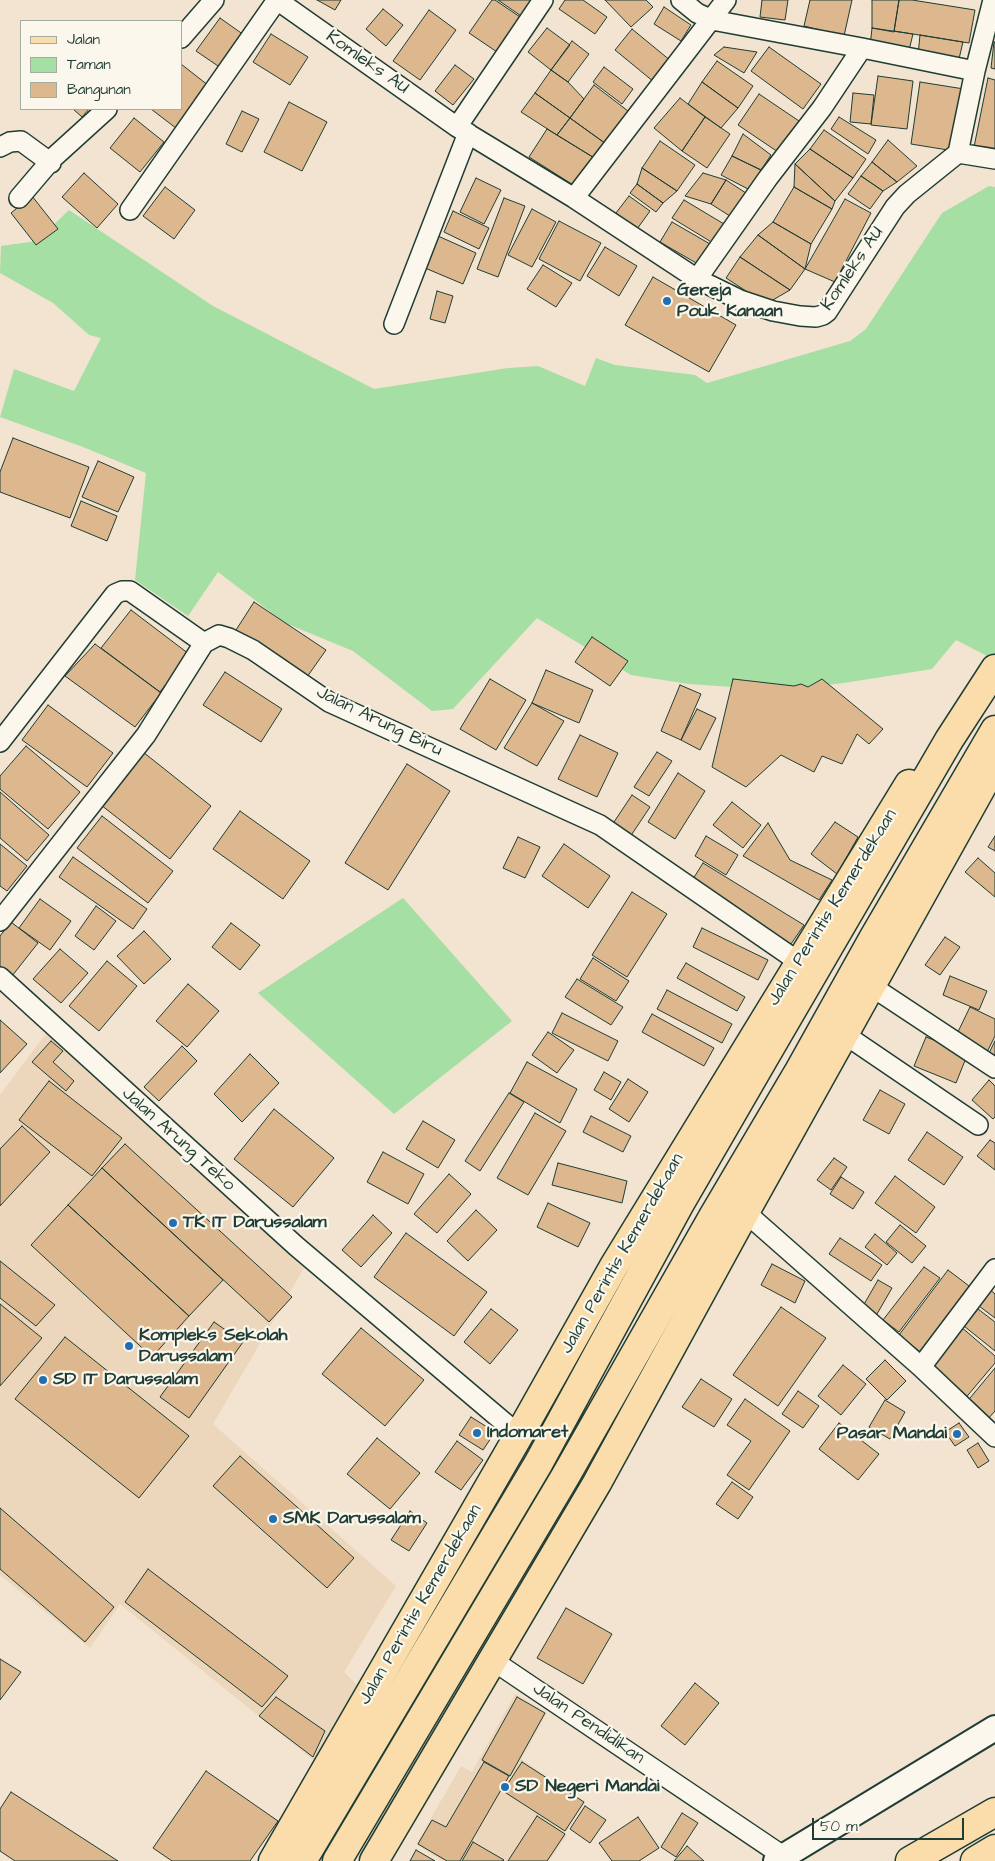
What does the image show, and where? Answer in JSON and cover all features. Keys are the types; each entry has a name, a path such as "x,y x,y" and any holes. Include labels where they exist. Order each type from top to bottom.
{"main road":[{"name":"Jalan Perintis Kemerdekaan","path":"273,1861 520,1435 614,1266 973,678 995,663"},
{"name":"Jalan Perintis Kemerdekaan","path":"302,1861 538,1464 679,1205 949,740 995,669"},
{"path":"337,1861 556,1493 714,1215 798,1073 879,928 995,730"},
{"path":"374,1861 598,1483 745,1212 995,763"},
{"path":"910,1861 995,1812"},
{"path":"975,1861 995,1849"}],"street":[{"path":"182,37 214,0"},
{"path":"130,210 277,0"},
{"name":"Komleks AU","path":"277,0 463,130 574,198 697,279 760,308 800,316 816,317 823,315 895,207 912,188 958,153"},
{"path":"394,324 463,130 543,0"},
{"path":"681,0 697,13 712,20 975,71"},
{"path":"574,198 726,0"},
{"path":"993,0 975,71 958,153 995,160"},
{"path":"697,279 768,178 822,108 862,48"},
{"path":"19,198 51,163 53,158 106,110"},
{"path":"0,147 10,142 21,141 51,163"},
{"path":"0,742 115,594 122,591 130,591 204,643 146,735 0,921"},
{"name":"Jalan Arung Biru","path":"204,643 219,635 240,643 329,702 600,825 799,962"},
{"name":"Jalan Arung Teko","path":"0,978 296,1246 520,1435"},
{"path":"871,986 995,1068"},
{"path":"844,1034 978,1125"},
{"path":"745,1212 921,1367 995,1437"},
{"path":"921,1367 995,1269"},
{"name":"Jalan Pendidikan","path":"492,1660 779,1859"},
{"path":"779,1859 995,1728"}],"shaded area":[{"name":"Kompleks Sekolah Darussalam","path":"47,1032 304,1268 213,1424 396,1586 344,1672 357,1685 318,1764 120,1604 90,1648 0,1575 0,1095"},
{"name":"SD Negeri Mandai","path":"515,1694 547,1713 521,1759 585,1802 565,1833 567,1835 549,1861 442,1861 416,1844 461,1766 472,1772"}],"green space":[{"path":"989,186 995,187 995,660 956,640 932,669 844,683 777,690 689,684 631,675 537,618 453,709 432,711 353,651 285,623 218,572 188,616 135,580 146,473 83,447 0,417 14,369 74,391 101,338 89,335 53,303 0,273 1,246 37,241 69,210 213,306 374,389 508,368 538,366 585,386 596,358 615,365 695,375 707,383 850,341 866,329 942,213"},
{"path":"403,898 512,1021 394,1114 258,993"}],"building":[{"path":"317,0 341,0 335,10"},
{"path":"492,0 495,0 523,19 500,54 469,33"},
{"path":"498,0 541,0 527,20"},
{"path":"565,0 583,0 607,17 595,34 559,9"},
{"path":"605,0 646,0 653,7 631,27"},
{"path":"762,0 788,0 785,20 760,17"},
{"path":"810,0 852,0 844,36 804,26"},
{"path":"872,0 899,0 894,32 872,28"},
{"path":"899,0 912,0 975,10 969,43 894,31"},
{"path":"664,7 691,25 681,41 654,24"},
{"path":"383,9 403,25 386,46 366,29"},
{"path":"429,10 456,30 420,80 393,61"},
{"path":"220,18 244,35 221,68 196,51"},
{"path":"547,28 570,45 551,70 528,52"},
{"path":"872,28 913,34 908,54 870,47"},
{"path":"632,29 671,61 654,82 615,50"},
{"path":"271,34 308,57 290,85 253,62"},
{"path":"920,35 963,42 958,63 918,55"},
{"path":"572,41 589,54 568,82 551,70"},
{"path":"995,42 995,69 991,68"},
{"path":"724,47 757,52 744,73 714,55"},
{"path":"769,47 821,84 803,109 751,71"},
{"path":"717,61 753,86 738,108 702,82"},
{"path":"182,65 218,93 185,135 152,110 182,110"},
{"path":"455,65 474,79 453,105 435,91"},
{"path":"604,67 633,89 622,104 593,82"},
{"path":"551,70 568,82 584,99 570,118 535,93"},
{"path":"878,76 913,81 907,129 871,125"},
{"path":"988,78 995,80 995,157 973,152"},
{"path":"702,82 738,108 721,128 688,104"},
{"path":"920,82 964,89 954,151 911,144"},
{"path":"594,85 632,114 609,146 570,118"},
{"path":"535,93 570,118 557,135 521,112"},
{"path":"853,93 874,95 871,124 850,122"},
{"path":"759,94 802,123 781,154 738,125"},
{"path":"680,98 705,117 682,151 654,128"},
{"path":"289,102 327,122 302,171 264,152"},
{"path":"74,110 88,110 82,117"},
{"path":"242,111 259,119 242,152 226,144"},
{"path":"705,117 730,134 707,168 682,151"},
{"path":"839,117 876,140 868,154 831,129"},
{"path":"134,118 164,142 140,172 110,148"},
{"path":"570,118 606,144 596,159 557,135"},
{"path":"547,129 596,159 578,188 529,157"},
{"path":"824,130 866,159 853,178 810,149"},
{"path":"743,134 771,155 761,170 732,156"},
{"path":"888,140 917,166 897,182 872,162"},
{"path":"660,141 695,165 677,191 642,168"},
{"path":"810,149 853,178 835,201 795,164"},
{"path":"732,156 761,170 750,190 721,175"},
{"path":"872,162 897,182 883,191 861,176"},
{"path":"795,164 835,201 832,209 794,187"},
{"path":"642,168 677,191 663,203 637,184"},
{"path":"84,173 118,204 97,228 62,197"},
{"path":"703,173 726,180 711,204 685,196"},
{"path":"861,176 883,191 870,209 848,194"},
{"path":"476,178 501,190 484,224 460,212"},
{"path":"726,180 749,195 733,218 711,204"},
{"path":"637,184 663,203 656,212 630,193"},
{"path":"165,187 195,210 174,239 143,216"},
{"path":"794,187 832,209 811,244 773,222"},
{"path":"32,196 58,229 36,245 11,213"},
{"path":"629,196 650,211 637,229 616,213"},
{"path":"504,198 525,206 498,277 477,269"},
{"path":"845,199 871,213 835,282 805,269"},
{"path":"684,200 724,224 713,243 672,218"},
{"path":"532,209 556,222 532,267 508,255"},
{"path":"453,211 489,228 479,249 444,232"},
{"path":"559,221 601,243 580,281 539,259"},
{"path":"672,222 710,244 698,264 660,242"},
{"path":"773,222 811,244 805,269 758,235"},
{"path":"758,235 805,269 790,290 740,257"},
{"path":"438,236 476,253 463,284 425,268"},
{"path":"605,247 637,266 619,296 587,276"},
{"path":"740,257 790,290 766,304 726,278"},
{"path":"543,265 572,283 556,307 527,289"},
{"name":"Gereja Pouk Kanaan","path":"653,277 736,325 709,372 625,325"},
{"path":"437,291 453,296 445,323 430,319"},
{"path":"13,438 89,467 70,518 0,492 0,472"},
{"path":"98,461 134,477 118,512 82,497"},
{"path":"81,501 117,516 107,541 71,526"},
{"path":"254,602 326,650 307,677 236,630"},
{"path":"131,610 189,654 160,692 101,648"},
{"path":"592,637 628,661 610,686 575,662"},
{"path":"95,644 161,693 135,727 65,676"},
{"path":"546,670 593,690 579,723 532,703"},
{"path":"225,672 282,709 261,742 203,705"},
{"path":"490,679 526,700 496,750 460,729"},
{"path":"733,679 794,686 801,684 808,687 822,679 883,729 869,744 857,734 842,764 822,756 814,772 781,755 746,787 712,767"},
{"path":"680,685 701,694 681,740 661,731"},
{"path":"532,703 564,721 537,766 504,748"},
{"path":"48,705 113,753 87,787 22,740"},
{"path":"697,709 716,718 700,750 681,740"},
{"path":"580,735 618,753 597,797 558,779"},
{"path":"26,746 80,792 48,829 0,789 0,776"},
{"path":"143,752 211,806 170,859 101,805"},
{"path":"657,752 672,761 649,796 634,787"},
{"path":"407,764 450,791 388,890 345,863"},
{"path":"678,773 705,791 675,839 648,822"},
{"path":"0,792 49,835 27,861 0,838"},
{"path":"632,795 650,807 628,840 610,828"},
{"path":"732,802 761,825 743,848 713,825"},
{"path":"240,811 310,861 283,899 213,849"},
{"path":"102,816 173,871 148,903 77,848"},
{"path":"835,822 858,837 837,874 811,854"},
{"path":"768,823 790,860 832,880 819,900 743,856"},
{"path":"706,836 738,855 726,875 695,856"},
{"path":"995,836 995,851 988,847"},
{"path":"518,837 540,847 525,878 503,868"},
{"path":"0,844 27,866 7,891 0,886"},
{"path":"564,844 610,876 588,908 542,876"},
{"path":"73,857 147,909 133,929 59,877"},
{"path":"978,858 995,873 995,897 965,872"},
{"path":"703,863 804,925 789,947 688,887"},
{"path":"632,892 667,914 627,977 592,955"},
{"path":"40,899 71,921 50,950 19,928"},
{"path":"96,906 116,921 94,950 75,936"},
{"path":"11,922 38,943 12,976 0,966 0,936"},
{"path":"231,923 260,945 240,970 212,947"},
{"path":"702,928 768,960 758,980 693,947"},
{"path":"144,931 171,959 144,984 117,956"},
{"path":"945,937 960,947 940,975 925,965"},
{"path":"60,949 88,973 61,1003 33,979"},
{"path":"593,958 629,981 616,1001 580,979"},
{"path":"107,961 137,986 99,1031 69,1006"},
{"path":"686,963 745,997 737,1011 677,978"},
{"path":"950,976 987,991 979,1010 943,995"},
{"path":"577,979 623,1007 611,1025 565,997"},
{"path":"188,984 219,1011 187,1047 156,1021"},
{"path":"667,990 732,1024 722,1043 657,1009"},
{"path":"970,1007 995,1019 995,1036 986,1054 955,1038"},
{"path":"562,1013 618,1041 608,1061 552,1033"},
{"path":"652,1014 714,1048 704,1066 642,1032"},
{"path":"0,1020 27,1044 0,1073"},
{"path":"548,1032 574,1050 557,1073 532,1055"},
{"path":"926,1037 968,1053 956,1083 914,1066"},
{"path":"51,1041 63,1051 53,1062 74,1081 66,1091 32,1062"},
{"path":"995,1041 995,1055 989,1053"},
{"path":"182,1046 197,1061 159,1101 144,1087"},
{"path":"250,1054 279,1083 242,1122 214,1094"},
{"path":"527,1062 577,1089 560,1123 510,1093"},
{"path":"604,1072 621,1082 611,1100 594,1090"},
{"path":"628,1079 648,1092 629,1122 609,1109"},
{"path":"989,1080 995,1086 995,1117 993,1119 972,1100"},
{"path":"49,1081 122,1138 92,1176 19,1120"},
{"path":"880,1090 905,1104 889,1134 863,1120"},
{"path":"509,1093 524,1102 480,1171 465,1161"},
{"path":"274,1109 334,1158 293,1207 234,1159"},
{"path":"535,1113 566,1131 528,1195 497,1178"},
{"path":"591,1116 631,1136 623,1152 583,1132"},
{"path":"423,1121 455,1140 438,1168 406,1149"},
{"path":"22,1126 50,1152 0,1206 0,1149"},
{"path":"927,1132 963,1157 944,1185 908,1160"},
{"path":"990,1140 995,1143 995,1170 977,1156"},
{"path":"125,1144 292,1297 269,1322 102,1168"},
{"path":"383,1152 424,1174 408,1204 367,1182"},
{"path":"834,1158 847,1167 831,1190 817,1180"},
{"path":"558,1163 627,1181 622,1203 552,1185"},
{"path":"102,1168 223,1280 189,1316 68,1205"},
{"path":"449,1174 471,1194 437,1233 414,1214"},
{"path":"895,1176 935,1207 916,1233 875,1203"},
{"path":"841,1177 864,1192 853,1209 830,1194"},
{"path":"548,1203 590,1223 578,1247 537,1227"},
{"path":"68,1205 189,1316 152,1357 31,1245"},
{"path":"476,1210 497,1230 468,1261 447,1241"},
{"path":"373,1215 392,1233 361,1267 342,1250"},
{"path":"900,1225 926,1246 912,1263 886,1242"},
{"path":"406,1233 487,1292 454,1336 374,1277"},
{"path":"875,1234 897,1253 887,1265 865,1247"},
{"path":"840,1238 882,1265 871,1281 829,1254"},
{"path":"0,1261 55,1305 36,1326 0,1298"},
{"path":"772,1264 805,1281 795,1303 761,1285"},
{"path":"924,1267 940,1278 899,1332 883,1320"},
{"path":"948,1270 973,1289 923,1354 899,1335"},
{"path":"878,1280 892,1288 877,1314 863,1306"},
{"path":"988,1288 995,1294 995,1318 975,1303"},
{"path":"0,1304 42,1338 0,1386"},
{"path":"781,1307 826,1338 778,1406 733,1375"},
{"path":"491,1309 518,1330 490,1364 464,1342"},
{"path":"978,1309 995,1322 995,1351 964,1326"},
{"path":"214,1322 243,1342 189,1418 160,1397"},
{"path":"960,1326 995,1356 995,1363 963,1401 924,1368"},
{"path":"361,1328 424,1380 385,1426 322,1374"},
{"path":"65,1337 189,1436 139,1498 15,1399"},
{"path":"885,1360 906,1381 887,1400 866,1379"},
{"path":"843,1365 866,1384 841,1415 818,1396"},
{"path":"995,1368 995,1411 986,1421 965,1404"},
{"path":"701,1379 732,1399 714,1427 682,1407"},
{"path":"798,1391 819,1406 803,1428 782,1414"},
{"path":"745,1399 790,1431 749,1490 727,1475 751,1441 727,1425"},
{"path":"885,1400 905,1412 890,1439 869,1427"},
{"name":"Indomaret","path":"471,1417 495,1432 483,1450 459,1435"},
{"path":"839,1423 879,1454 858,1480 819,1449"},
{"name":"Pasar Mandai","path":"959,1423 969,1437 955,1446 945,1432"},
{"path":"377,1438 420,1473 390,1509 347,1474"},
{"path":"457,1441 483,1460 461,1490 435,1472"},
{"name":"Pasar Mandai","path":"978,1443 989,1461 978,1468 967,1450"},
{"path":"240,1456 354,1558 327,1588 213,1486"},
{"path":"732,1482 753,1497 738,1519 716,1504"},
{"path":"0,1508 114,1607 85,1642 0,1569"},
{"path":"410,1511 427,1523 409,1551 391,1540"},
{"path":"148,1569 288,1676 262,1707 125,1602"},
{"path":"566,1608 612,1634 583,1684 537,1658"},
{"path":"0,1659 21,1672 0,1700"},
{"path":"695,1683 719,1703 685,1745 661,1726"},
{"path":"276,1697 325,1731 313,1757 259,1716"},
{"path":"517,1697 545,1713 510,1776 482,1760"},
{"path":"484,1762 509,1776 460,1861 447,1861 418,1844 432,1820 446,1827"},
{"path":"522,1762 584,1802 565,1831 503,1791"},
{"path":"206,1771 278,1821 250,1861 172,1861 153,1848"},
{"path":"11,1792 118,1861 15,1861 0,1851 0,1809"},
{"path":"585,1806 606,1820 590,1843 570,1829"},
{"path":"682,1813 698,1823 676,1857 661,1847"},
{"path":"537,1816 565,1834 547,1861 508,1861"},
{"path":"638,1817 659,1848 639,1861 612,1861 599,1843"},
{"path":"473,1842 504,1860 462,1861"},
{"path":"687,1846 704,1861 674,1861"},
{"path":"416,1850 435,1861 410,1861"}],"place":[{"name":"Gereja Pouk Kanaan","path":"667,301"},
{"name":"TK IT Darussalam","path":"173,1223"},
{"name":"Kompleks Sekolah Darussalam","path":"129,1346"},
{"name":"SD IT Darussalam","path":"43,1380"},
{"name":"Indomaret","path":"477,1433"},
{"name":"Pasar Mandai","path":"957,1434"},
{"name":"SMK Darussalam","path":"273,1519"},
{"name":"SD Negeri Mandai","path":"505,1787"}]}
